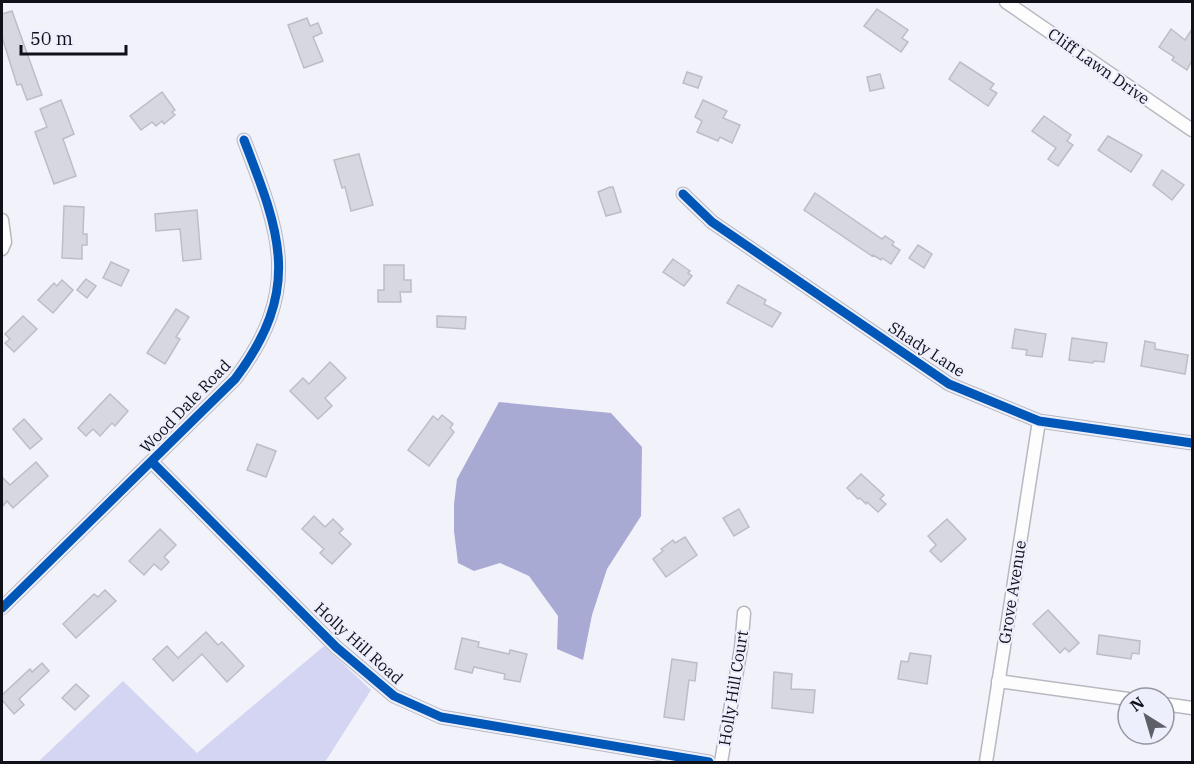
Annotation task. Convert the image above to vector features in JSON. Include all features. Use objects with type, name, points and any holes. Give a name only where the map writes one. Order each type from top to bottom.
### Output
[{"type":"street","name":"Cliff Lawn Drive","points":[[1006,2],[1192,130]]},
{"type":"street","name":"Wood Dale Road","points":[[2,608],[236,379],[251,358],[271,317],[279,277],[274,226],[244,140]]},
{"type":"street","name":"Shady Lane","points":[[683,194],[712,222],[949,384],[1039,421],[1192,443]]},
{"type":"street","points":[[2,220],[5,242],[2,249]]},
{"type":"street","name":"Grove Avenue","points":[[986,762],[1039,421]]},
{"type":"street","name":"Holly Hill Road","points":[[152,462],[336,647],[394,696],[441,717],[709,762]]},
{"type":"street","name":"Holly Hill Court","points":[[722,762],[741,648],[744,613]]},
{"type":"street","points":[[998,681],[1116,697]]},
{"type":"street","points":[[1176,706],[1192,708]]},
{"type":"shaded area","points":[[499,402],[611,413],[642,447],[641,516],[607,569],[592,615],[583,660],[557,649],[558,616],[529,576],[500,563],[474,571],[458,563],[454,531],[457,479]]},
{"type":"shaded area","points":[[324,646],[371,690],[325,762],[38,762],[123,681],[197,753]]},
{"type":"building","points":[[877,9],[908,30],[902,38],[908,42],[901,52],[864,26]]},
{"type":"building","points":[[12,11],[42,95],[27,100],[21,84],[17,85],[2,37],[2,14]]},
{"type":"building","points":[[307,18],[310,26],[318,23],[322,33],[313,37],[323,61],[304,68],[288,25]]},
{"type":"building","points":[[1171,29],[1185,40],[1192,29],[1192,60],[1187,70],[1159,47]]},
{"type":"building","points":[[960,62],[994,84],[990,89],[997,93],[988,106],[949,79]]},
{"type":"building","points":[[687,72],[702,77],[698,88],[683,83]]},
{"type":"building","points":[[880,74],[884,88],[870,91],[867,77]]},
{"type":"building","points":[[162,92],[175,110],[172,112],[175,115],[164,124],[162,121],[156,126],[152,122],[141,130],[130,116]]},
{"type":"building","points":[[61,100],[74,134],[63,139],[76,176],[54,184],[35,132],[47,127],[40,109]]},
{"type":"building","points":[[703,100],[727,111],[723,118],[740,125],[732,143],[720,137],[718,141],[697,132],[702,121],[695,117]]},
{"type":"building","points":[[1044,116],[1071,135],[1067,141],[1073,145],[1058,166],[1048,159],[1056,148],[1032,131]]},
{"type":"building","points":[[1108,136],[1142,155],[1131,172],[1098,150]]},
{"type":"building","points":[[359,154],[373,205],[351,211],[345,187],[342,188],[334,160]]},
{"type":"building","points":[[1162,170],[1184,185],[1172,200],[1153,185]]},
{"type":"building","points":[[613,187],[621,212],[606,216],[598,192]]},
{"type":"building","points":[[815,193],[882,239],[885,236],[894,242],[892,245],[900,250],[891,264],[882,258],[881,260],[872,256],[804,210]]},
{"type":"building","points":[[64,206],[84,207],[83,234],[87,234],[87,245],[82,245],[82,259],[62,258]]},
{"type":"building","points":[[197,210],[201,259],[183,261],[180,229],[156,231],[155,214]]},
{"type":"building","points":[[918,245],[932,254],[924,268],[909,258]]},
{"type":"building","points":[[673,259],[690,271],[688,273],[692,276],[684,286],[663,272]]},
{"type":"building","points":[[111,262],[129,270],[121,286],[103,278]]},
{"type":"building","points":[[384,265],[404,265],[404,280],[411,280],[411,292],[400,292],[401,302],[378,302],[378,290],[384,290]]},
{"type":"building","points":[[86,279],[96,286],[87,298],[77,290]]},
{"type":"building","points":[[62,280],[73,290],[53,313],[38,300],[54,283],[57,286]]},
{"type":"building","points":[[738,285],[766,300],[764,304],[781,313],[772,327],[727,303]]},
{"type":"building","points":[[176,309],[189,317],[176,337],[180,339],[165,364],[147,353]]},
{"type":"building","points":[[23,316],[37,329],[14,352],[5,343],[10,339],[5,334]]},
{"type":"building","points":[[437,316],[466,317],[465,329],[437,327]]},
{"type":"building","points":[[1015,329],[1046,334],[1042,357],[1026,355],[1027,350],[1012,348]]},
{"type":"building","points":[[1072,338],[1107,343],[1104,362],[1069,360]]},
{"type":"building","points":[[1145,341],[1155,343],[1155,349],[1188,355],[1185,374],[1141,366]]},
{"type":"building","points":[[330,362],[346,378],[325,398],[332,406],[318,419],[290,391],[303,378],[309,384]]},
{"type":"building","points":[[110,394],[128,411],[115,426],[112,423],[100,436],[93,429],[86,436],[78,428]]},
{"type":"building","points":[[442,415],[453,424],[450,428],[454,432],[429,466],[408,450],[433,416],[438,420]]},
{"type":"building","points":[[24,419],[42,439],[30,449],[13,429]]},
{"type":"building","points":[[257,444],[276,451],[266,477],[247,470]]},
{"type":"building","points":[[36,462],[48,476],[13,508],[7,501],[2,507],[2,477],[10,485]]},
{"type":"building","points":[[861,474],[884,495],[880,499],[886,504],[878,512],[867,502],[866,504],[860,498],[858,499],[847,488]]},
{"type":"building","points":[[739,509],[749,527],[734,536],[723,518]]},
{"type":"building","points":[[314,516],[325,527],[333,519],[343,529],[339,533],[351,544],[332,564],[320,553],[324,549],[302,529]]},
{"type":"building","points":[[947,519],[966,539],[941,562],[930,551],[936,545],[928,536]]},
{"type":"building","points":[[160,529],[176,545],[164,557],[169,562],[161,570],[154,564],[144,575],[129,561]]},
{"type":"building","points":[[685,537],[697,555],[666,577],[653,559],[673,540],[675,543]]},
{"type":"building","points":[[105,590],[116,601],[76,638],[63,624],[94,594],[98,597]]},
{"type":"building","points":[[1048,610],[1079,643],[1069,652],[1065,648],[1060,653],[1033,624]]},
{"type":"building","points":[[206,632],[218,645],[222,642],[244,666],[227,682],[202,654],[173,681],[153,659],[167,646],[178,658]]},
{"type":"building","points":[[1099,635],[1140,641],[1139,654],[1132,653],[1131,659],[1097,654]]},
{"type":"building","points":[[462,638],[479,642],[478,647],[509,654],[510,650],[527,654],[520,682],[504,679],[505,674],[474,667],[472,673],[455,669]]},
{"type":"building","points":[[910,653],[931,656],[927,684],[898,679],[901,661],[908,662]]},
{"type":"building","points":[[672,659],[697,663],[695,681],[689,680],[684,720],[664,717]]},
{"type":"building","points":[[42,663],[49,671],[19,699],[24,705],[14,714],[2,700],[2,695],[30,669],[32,672]]},
{"type":"building","points":[[774,672],[792,674],[791,689],[815,690],[813,713],[772,708]]},
{"type":"building","points":[[76,684],[89,696],[75,710],[62,698]]},
{"type":"cycle path","points":[[2,608],[235,379],[256,347],[270,317],[277,289],[278,262],[275,234],[268,205],[244,140]]},
{"type":"cycle path","points":[[683,194],[712,222],[949,384],[1039,421],[1192,443]]},
{"type":"cycle path","points":[[152,462],[336,647],[394,696],[441,717],[709,762]]}]
